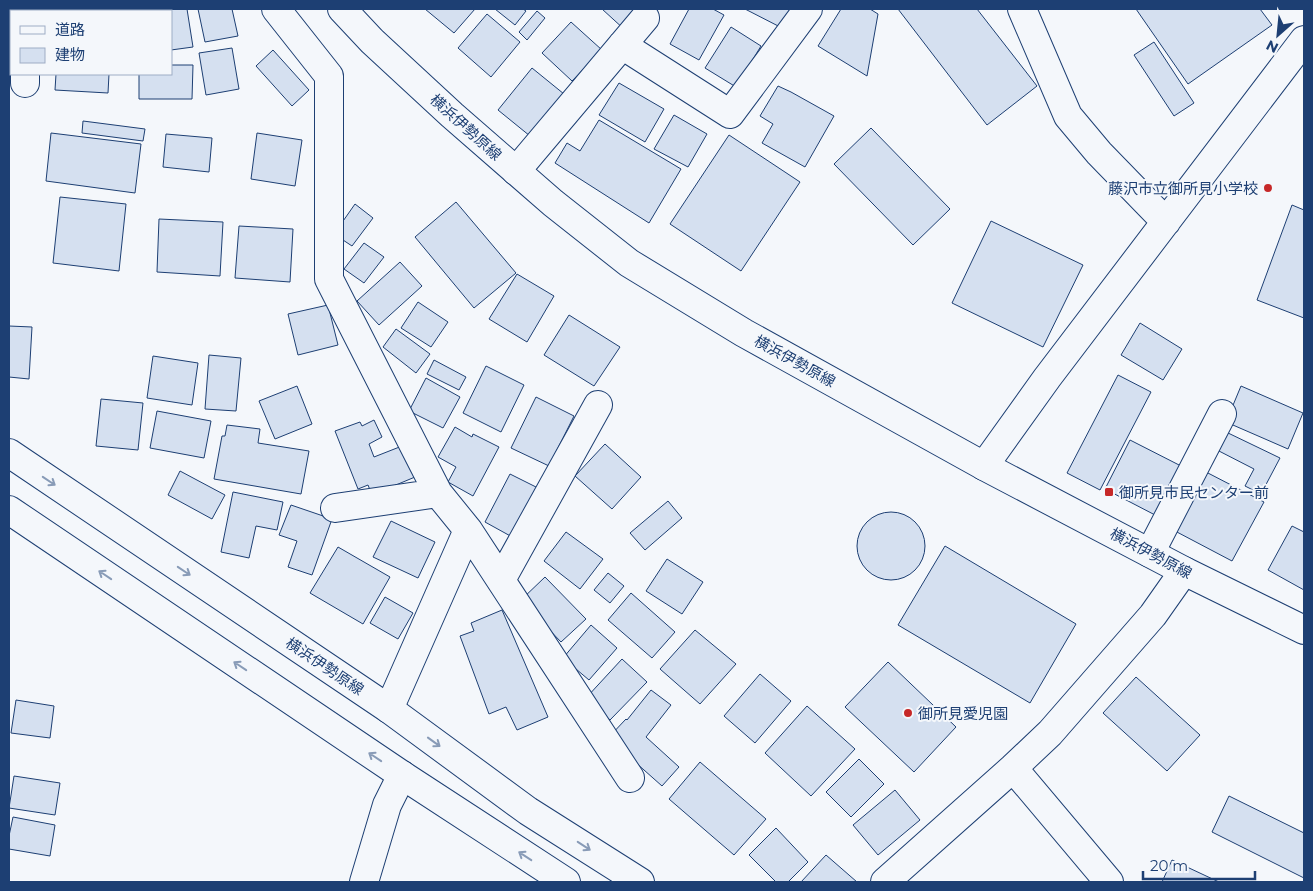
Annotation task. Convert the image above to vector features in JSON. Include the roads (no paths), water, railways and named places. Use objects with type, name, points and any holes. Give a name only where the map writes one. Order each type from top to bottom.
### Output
[{"type":"main road","points":[[276,9],[329,76],[329,280],[438,493],[468,530],[630,778]]},
{"type":"main road","name":"横浜伊勢原線","points":[[342,9],[372,41],[516,171],[629,263],[744,333],[984,466],[1184,571],[1304,630]]},
{"type":"main road","points":[[622,45],[730,114],[808,9]]},
{"type":"main road","points":[[1022,9],[1068,116],[1099,153],[1166,222]]},
{"type":"main road","points":[[516,171],[645,18]]},
{"type":"main road","points":[[984,466],[1047,378],[1304,40]]},
{"type":"main road","points":[[501,580],[598,405]]},
{"type":"main road","points":[[1150,553],[1222,414]]},
{"type":"main road","name":"横浜伊勢原線","points":[[9,453],[389,709],[528,811],[640,882]]},
{"type":"main road","points":[[335,508],[438,493]]},
{"type":"main road","points":[[9,510],[402,775],[566,882]]},
{"type":"main road","points":[[389,709],[468,530]]},
{"type":"main road","points":[[885,882],[1050,733],[1153,614],[1184,571]]},
{"type":"main road","points":[[1013,768],[1109,882]]},
{"type":"main road","points":[[364,882],[387,804],[402,775]]},
{"type":"place","name":"藤沢市立御所見小学校","points":[[1268,188]]},
{"type":"place","name":"御所見市民センター前","points":[[1109,492]]},
{"type":"place","name":"御所見愛児園","points":[[908,713]]}]
